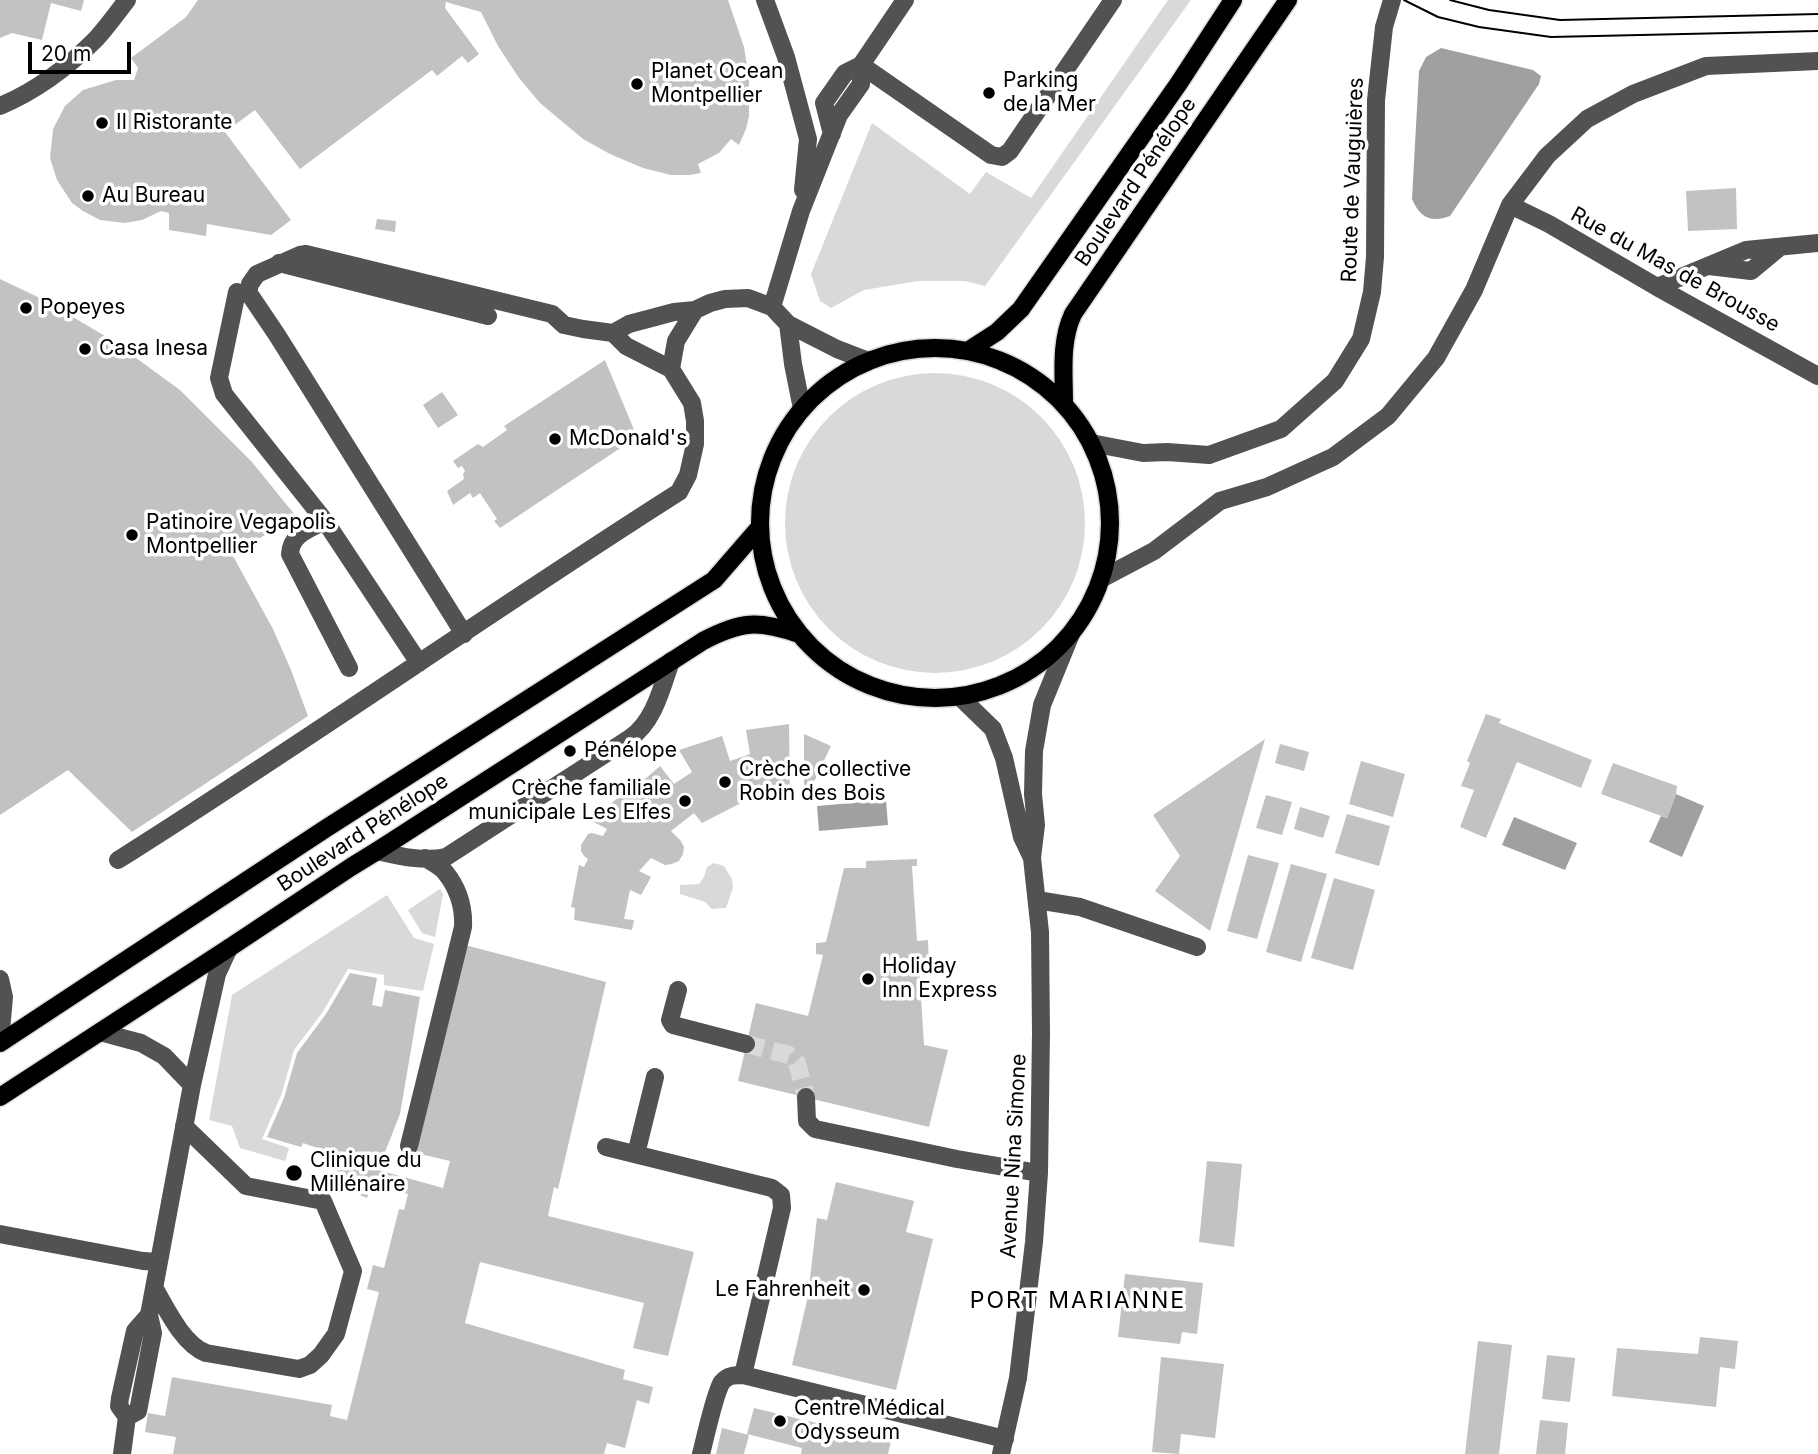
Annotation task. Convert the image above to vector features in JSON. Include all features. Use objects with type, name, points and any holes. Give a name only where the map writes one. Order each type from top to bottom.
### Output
[{"type":"main road","name":"Boulevard Pénélope","points":[[969,350],[997,332],[1021,309],[1179,83],[1233,0]]},
{"type":"main road","name":"Boulevard Pénélope","points":[[1064,404],[1063,343],[1073,314],[1288,0]]},
{"type":"main road","points":[[918,348],[969,350],[999,359],[1028,373],[1079,420],[1097,456],[1109,501],[1112,538],[1101,579],[1088,607],[1071,634],[1036,666],[995,688],[960,697],[938,699],[886,692],[838,670],[817,653],[799,634],[778,601],[764,565],[760,527],[766,476],[787,430],[802,409],[832,381],[868,361],[893,353],[918,348]]},
{"type":"main road","name":"Boulevard Pénélope","points":[[0,1043],[325,829],[714,580],[760,527]]},
{"type":"main road","name":"Boulevard Pénélope","points":[[0,1097],[703,641],[732,627],[761,624],[799,634]]},
{"type":"street","points":[[0,106],[59,72],[97,38],[127,0]]},
{"type":"street","points":[[765,0],[780,41],[808,139],[801,211]]},
{"type":"street","points":[[772,307],[801,211],[839,115],[861,84],[861,65],[905,0]]},
{"type":"street","points":[[861,65],[991,155],[1002,157],[1010,150],[1113,0]]},
{"type":"street","name":"Route de Vauguières","points":[[1091,443],[1143,453],[1209,455],[1281,429],[1335,381],[1361,339],[1372,292],[1375,257],[1376,100],[1384,27],[1392,0]]},
{"type":"street","points":[[1101,579],[1154,551],[1220,501],[1267,487],[1333,457],[1388,416],[1436,358],[1474,290],[1510,205],[1547,156],[1587,119],[1633,94],[1706,66],[1818,61]]},
{"type":"street","name":"Rue du Mas de Brousse","points":[[1510,205],[1549,224],[1818,376]]},
{"type":"street","points":[[1657,287],[1746,250],[1818,243]]},
{"type":"street","points":[[419,663],[325,521],[220,388],[222,358],[236,292],[250,284],[257,274],[300,254],[306,254],[552,314],[564,325],[613,332],[629,324],[674,312],[695,310],[725,299],[748,298],[772,307],[788,324],[836,349],[868,361]]},
{"type":"street","points":[[279,263],[488,316]]},
{"type":"street","points":[[236,292],[277,335],[464,634]]},
{"type":"street","points":[[671,369],[676,341],[695,310]]},
{"type":"street","points":[[788,324],[802,409]]},
{"type":"street","points":[[118,860],[231,789],[521,594],[679,492],[688,475],[695,444],[692,403],[671,369],[626,346],[613,332]]},
{"type":"street","points":[[325,521],[295,538],[290,545],[290,554],[349,668]]},
{"type":"street","name":"Avenue Nina Simone","points":[[1003,1446],[1018,1378],[1039,1173],[1040,932],[1032,858],[1036,825],[1032,794],[1034,751],[1042,705],[1071,634]]},
{"type":"street","points":[[377,852],[437,859],[446,857],[639,733],[662,689],[671,661]]},
{"type":"street","name":"Avenue Nina Simone","points":[[960,697],[993,729],[1004,758],[1022,837],[1032,858]]},
{"type":"street","points":[[409,1146],[463,927],[464,911],[461,899],[444,870],[425,858]]},
{"type":"street","points":[[1037,900],[1080,907],[1197,947]]},
{"type":"street","points":[[121,1454],[127,1417],[138,1411],[153,1333],[149,1315],[192,1085],[217,974],[229,948]]},
{"type":"street","points":[[0,978],[4,997],[0,1043]]},
{"type":"street","points":[[678,990],[670,1020],[673,1025],[747,1044]]},
{"type":"street","points":[[100,1032],[141,1043],[164,1056],[192,1085]]},
{"type":"street","points":[[636,1154],[655,1077]]},
{"type":"street","points":[[806,1097],[807,1121],[815,1129],[1039,1173]]},
{"type":"street","points":[[155,1289],[196,1349],[299,1369],[310,1365],[336,1334],[353,1271],[323,1201],[246,1186],[184,1126]]},
{"type":"street","points":[[606,1147],[772,1188],[781,1195],[782,1208],[743,1375]]},
{"type":"street","points":[[0,1234],[159,1262]]},
{"type":"street","points":[[701,1454],[722,1382],[732,1375],[743,1375],[1003,1446]]},
{"type":"shaded area","points":[[1168,0],[1191,0],[985,286],[965,281],[918,281],[864,290],[831,308],[820,301],[811,274],[872,123],[970,194],[986,172],[1031,198]]},
{"type":"shaded area","points":[[1441,48],[1533,70],[1541,76],[1539,84],[1450,216],[1432,219],[1419,211],[1412,199],[1419,71],[1426,57]]},
{"type":"shaded area","points":[[935,373],[964,376],[992,384],[1018,398],[1041,417],[1060,440],[1074,466],[1082,494],[1085,523],[1082,552],[1074,580],[1060,606],[1041,629],[1018,648],[992,662],[964,670],[935,673],[906,670],[878,662],[852,648],[829,629],[810,606],[796,580],[788,552],[785,523],[788,494],[796,466],[810,440],[829,417],[852,398],[878,384],[906,376]]},
{"type":"shaded area","points":[[1676,794],[1704,806],[1682,857],[1649,842],[1661,816],[1667,818]]},
{"type":"shaded area","points":[[886,800],[888,825],[819,831],[817,806]]},
{"type":"shaded area","points":[[1514,817],[1577,843],[1565,870],[1502,845]]},
{"type":"shaded area","points":[[714,863],[724,866],[732,879],[733,888],[726,908],[712,909],[705,902],[680,894],[680,885],[699,884],[707,867]]},
{"type":"shaded area","points":[[440,889],[443,894],[435,937],[422,933],[408,910]]},
{"type":"shaded area","points":[[387,895],[414,938],[434,944],[423,991],[384,985],[384,975],[348,969],[322,1013],[294,1050],[282,1093],[262,1139],[289,1148],[285,1161],[240,1148],[232,1126],[209,1120],[232,995]]},
{"type":"building","points":[[0,0],[84,0],[81,11],[51,3],[42,40],[12,33],[0,38]]},
{"type":"building","points":[[198,0],[728,0],[744,47],[749,79],[749,116],[739,145],[731,139],[719,153],[698,164],[701,173],[671,175],[643,168],[583,139],[540,103],[498,46],[481,12],[446,2],[445,8],[479,54],[468,63],[462,56],[437,76],[432,70],[300,169],[255,110],[225,132],[291,220],[271,235],[207,224],[206,236],[169,230],[169,213],[161,211],[142,220],[125,223],[100,220],[72,203],[57,180],[50,158],[53,129],[65,106],[83,90],[116,80],[134,80],[138,68],[131,58],[186,17]]},
{"type":"building","points":[[1736,188],[1737,229],[1688,231],[1686,191]]},
{"type":"building","points":[[377,219],[396,221],[395,232],[375,229]]},
{"type":"building","name":"Patinoire Vegapolis Montpellier","points":[[0,279],[44,300],[110,339],[180,390],[252,462],[295,515],[233,556],[273,629],[308,716],[132,832],[68,770],[0,815]]},
{"type":"building","name":"McDonald's","points":[[605,360],[637,437],[500,528],[480,493],[473,498],[470,493],[453,505],[447,491],[464,479],[465,471],[462,466],[458,468],[453,461],[478,444],[483,447],[507,430],[504,426]]},
{"type":"building","points":[[442,392],[458,415],[438,428],[423,405]]},
{"type":"building","points":[[1486,714],[1501,719],[1499,723],[1592,760],[1581,788],[1517,762],[1486,838],[1460,827],[1474,790],[1461,786],[1470,763],[1467,761]]},
{"type":"building","points":[[789,724],[790,797],[743,802],[702,823],[694,813],[671,831],[681,841],[683,854],[679,861],[665,865],[651,858],[639,871],[651,877],[641,895],[630,890],[624,919],[634,920],[632,930],[574,920],[575,908],[571,907],[579,865],[584,867],[588,859],[581,851],[581,845],[588,834],[603,836],[607,829],[592,821],[625,791],[628,794],[660,766],[674,784],[692,772],[679,750],[722,736],[730,761],[750,754],[746,730]]},
{"type":"building","points":[[804,734],[831,746],[810,790],[804,787]]},
{"type":"building","points":[[1265,739],[1210,931],[1155,891],[1180,856],[1153,815]]},
{"type":"building","points":[[1280,744],[1309,752],[1304,771],[1275,763]]},
{"type":"building","points":[[1361,761],[1405,774],[1393,817],[1349,804]]},
{"type":"building","points":[[1613,763],[1677,786],[1667,818],[1601,794]]},
{"type":"building","points":[[1266,795],[1292,802],[1282,835],[1256,828]]},
{"type":"building","points":[[1300,807],[1330,816],[1323,838],[1294,829]]},
{"type":"building","points":[[1347,814],[1390,826],[1379,866],[1335,853]]},
{"type":"building","points":[[1248,855],[1279,863],[1257,939],[1227,931]]},
{"type":"building","name":"Holiday Inn Express","points":[[917,859],[917,866],[912,866],[917,941],[928,940],[929,965],[919,966],[924,1045],[948,1050],[929,1127],[738,1081],[756,1003],[808,1016],[823,955],[816,954],[816,943],[826,942],[844,868],[866,868],[866,861]]},
{"type":"building","points":[[1291,864],[1327,874],[1301,962],[1266,952]]},
{"type":"building","points":[[1334,878],[1375,890],[1353,970],[1311,958]]},
{"type":"building","name":"Clinique du Millénaire","points":[[465,945],[606,982],[558,1189],[554,1187],[548,1216],[694,1252],[668,1356],[633,1348],[644,1303],[480,1262],[465,1323],[625,1370],[623,1379],[653,1387],[649,1404],[637,1400],[625,1448],[607,1443],[604,1454],[173,1454],[176,1437],[145,1432],[148,1413],[165,1416],[172,1377],[332,1405],[330,1416],[347,1420],[379,1292],[367,1289],[373,1265],[384,1268],[399,1209],[404,1210],[408,1194],[372,1184],[367,1198],[335,1184],[340,1156],[303,1143],[301,1147],[267,1137],[284,1098],[297,1053],[326,1014],[350,973],[377,978],[372,1005],[382,1007],[385,990],[420,997],[400,1114],[378,1170],[443,1188],[450,1161],[416,1153]]},
{"type":"building","points":[[1207,1161],[1242,1164],[1234,1247],[1199,1242]]},
{"type":"building","name":"Le Fahrenheit","points":[[836,1182],[914,1201],[906,1232],[933,1239],[896,1390],[792,1365],[808,1296],[817,1218],[827,1220]]},
{"type":"building","points":[[1125,1274],[1203,1283],[1197,1334],[1182,1332],[1180,1344],[1118,1337]]},
{"type":"building","points":[[1700,1337],[1738,1341],[1735,1369],[1720,1367],[1716,1407],[1612,1396],[1617,1348],[1698,1354]]},
{"type":"building","points":[[1478,1341],[1512,1345],[1499,1454],[1465,1454]]},
{"type":"building","points":[[1547,1355],[1575,1358],[1570,1402],[1542,1399]]},
{"type":"building","points":[[1161,1357],[1224,1364],[1215,1438],[1181,1434],[1179,1454],[1152,1452]]},
{"type":"building","name":"Centre Médical Odysseum","points":[[754,1408],[891,1441],[888,1454],[801,1454],[802,1448],[747,1434]]},
{"type":"building","points":[[1540,1420],[1568,1423],[1565,1454],[1536,1454]]},
{"type":"building","points":[[722,1428],[749,1435],[744,1454],[716,1454]]},
{"type":"tunnel","points":[[746,1044],[789,1055],[797,1063],[806,1097]]},
{"type":"tram line","points":[[1404,0],[1438,17],[1479,27],[1551,37],[1818,31]]},
{"type":"tram line","points":[[1450,0],[1489,10],[1560,20],[1818,14]]},
{"type":"place","name":"Planet Ocean Montpellier","points":[[637,84]]},
{"type":"place","name":"Parking de la Mer","points":[[989,93]]},
{"type":"place","name":"Il Ristorante","points":[[102,123]]},
{"type":"place","name":"Au Bureau","points":[[88,196]]},
{"type":"place","name":"Popeyes","points":[[26,308]]},
{"type":"place","name":"Casa Inesa","points":[[85,349]]},
{"type":"place","name":"McDonald's","points":[[555,439]]},
{"type":"place","name":"Patinoire Vegapolis Montpellier","points":[[132,535]]},
{"type":"place","name":"Pénélope","points":[[570,751]]},
{"type":"place","name":"Crèche collective Robin des Bois","points":[[725,782]]},
{"type":"place","name":"Crèche familiale municipale Les Elfes","points":[[685,801]]},
{"type":"place","name":"Holiday Inn Express","points":[[868,979]]},
{"type":"place","name":"Clinique du Millénaire","points":[[294,1173]]},
{"type":"place","name":"Le Fahrenheit","points":[[864,1290]]},
{"type":"place","name":"Centre Médical Odysseum","points":[[780,1421]]},
{"type":"district","name":"PORT MARIANNE","points":[[1078,1301]]}]
